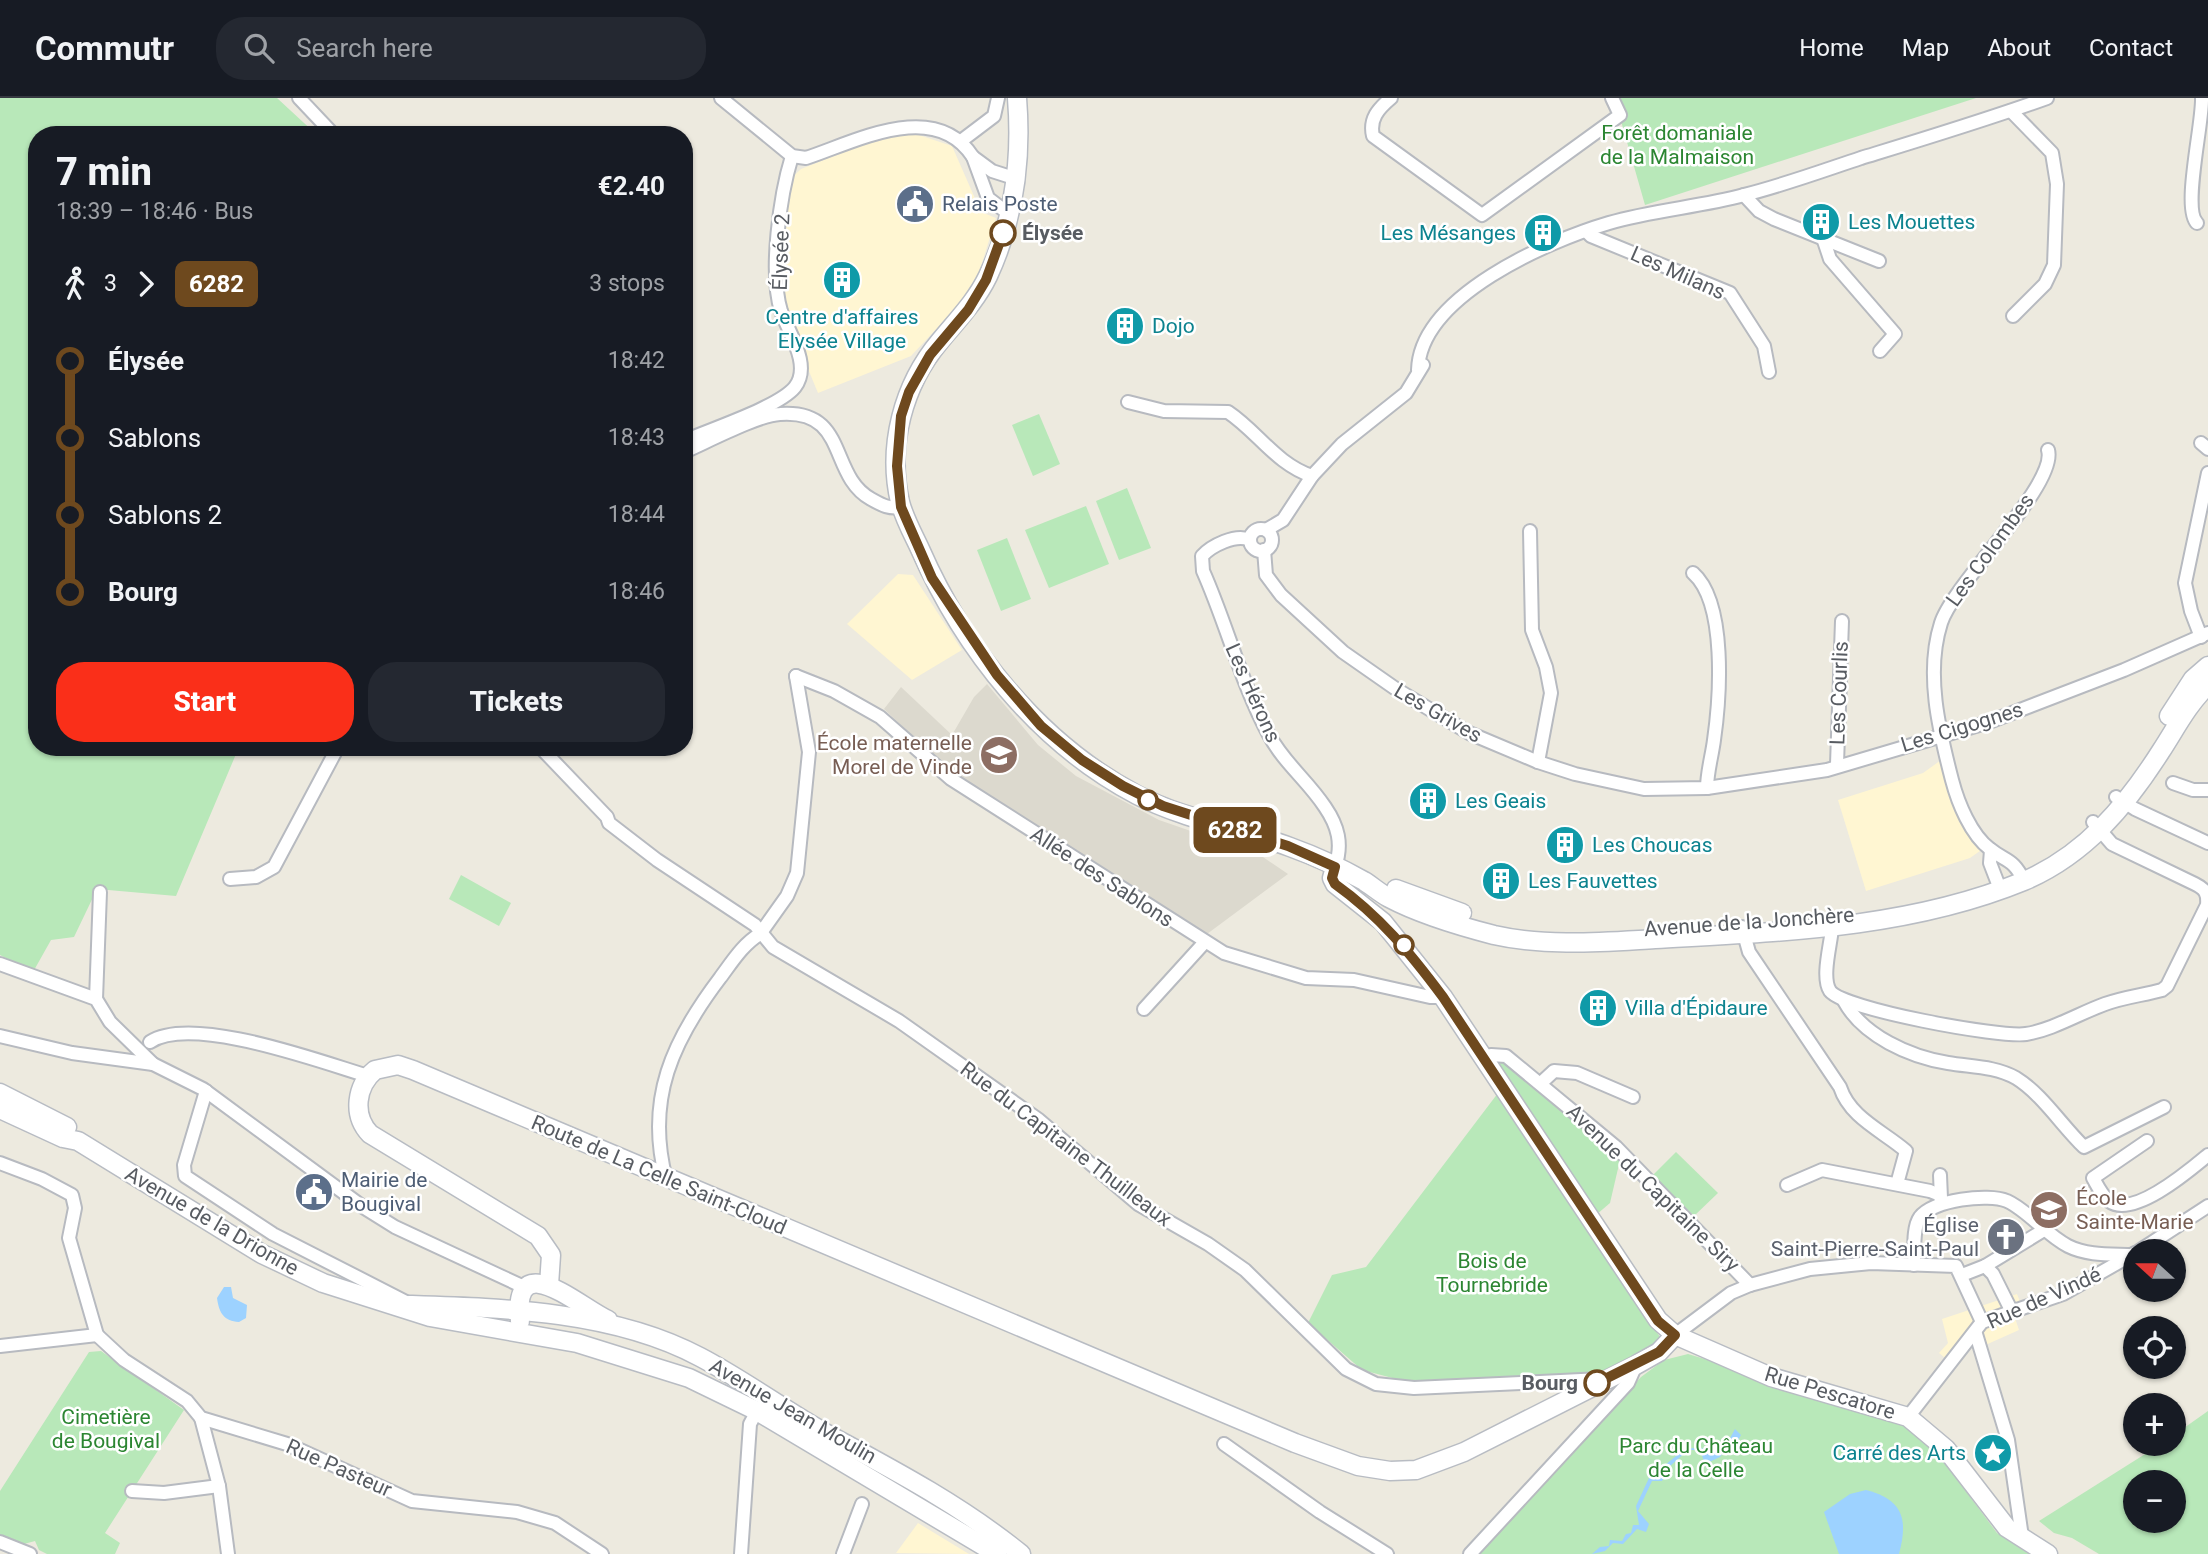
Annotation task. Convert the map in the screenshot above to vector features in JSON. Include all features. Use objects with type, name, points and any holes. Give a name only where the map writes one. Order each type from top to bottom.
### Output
[{"type":"street","points":[[299,98],[325,126]]},
{"type":"street","points":[[721,98],[792,156],[806,158],[895,126],[916,126],[961,141],[973,157],[992,172],[1017,179]]},
{"type":"street","points":[[961,141],[994,116],[998,98]]},
{"type":"street","name":"Avenue de la Jonchère","points":[[1017,98],[1017,179],[1009,214],[986,280],[968,310],[930,355],[909,392],[897,439],[901,507],[932,578],[997,675],[1056,741],[1108,777],[1154,802],[1288,846],[1362,880],[1387,897],[1498,936],[1597,943],[1830,924],[1907,915],[2022,877],[2077,850],[2121,800],[2187,709],[2208,685]]},
{"type":"street","points":[[1391,98],[1376,113],[1371,125],[1373,136],[1482,215],[1620,115],[1612,98]]},
{"type":"street","points":[[1266,530],[1272,541],[1264,550],[1256,550],[1250,540],[1255,531],[1266,530],[1283,520],[1312,476],[1357,429],[1406,393],[1418,370],[1427,335],[1444,312],[1506,267],[1586,230],[1612,222],[1744,195],[2048,98]]},
{"type":"street","points":[[2197,223],[2192,215],[2192,188],[2202,98]]},
{"type":"street","points":[[2011,111],[2052,153],[2057,184],[2054,265],[2045,284],[2013,316]]},
{"type":"street","name":"Élysée 2","points":[[693,437],[777,401],[800,380],[801,359],[780,308],[776,275],[781,218],[792,156]]},
{"type":"street","points":[[973,157],[988,198],[1009,214]]},
{"type":"street","points":[[1744,195],[1759,211],[1879,261]]},
{"type":"street","name":"Les Milans","points":[[1586,230],[1591,236],[1730,293],[1764,346],[1769,372]]},
{"type":"street","points":[[1822,239],[1830,259],[1895,334],[1880,351]]},
{"type":"street","points":[[1128,402],[1164,411],[1228,412],[1285,463],[1312,476]]},
{"type":"street","points":[[693,448],[778,414],[798,415],[820,423],[837,445],[850,482],[864,495],[888,509],[901,507]]},
{"type":"street","name":"Les Colombes","points":[[1999,885],[1990,863],[1990,850],[1961,806],[1942,734],[1934,677],[1942,621],[1952,599],[1987,558],[2035,488],[2049,464],[2048,450]]},
{"type":"street","points":[[2205,635],[2191,611],[2185,583],[2208,473]]},
{"type":"street","points":[[1530,531],[1532,630],[1546,667],[1551,693],[1538,762]]},
{"type":"street","name":"Les Hérons","points":[[1250,540],[1237,537],[1209,550],[1202,556],[1203,571],[1269,735],[1291,768],[1324,806],[1339,832],[1339,855],[1335,867]]},
{"type":"street","name":"Les Grives","points":[[1264,550],[1264,567],[1269,580],[1281,595],[1343,652],[1396,689],[1469,733],[1575,775],[1644,789],[1670,790]]},
{"type":"street","points":[[1693,573],[1700,579],[1710,599],[1717,634],[1716,719],[1707,788]]},
{"type":"street","name":"Les Courlis","points":[[1837,764],[1842,621]]},
{"type":"street","name":"Les Cigognes","points":[[1670,790],[1707,788],[1827,769],[1989,722],[2205,635]]},
{"type":"street","name":"Avenue de la Jonchère","points":[[2121,800],[2182,695],[2208,666]]},
{"type":"street","name":"Allée des Sablons","points":[[760,934],[787,896],[797,873],[809,752],[796,676],[834,691],[880,717],[951,779],[1205,943],[1246,961],[1306,978],[1354,980],[1430,997],[1443,997]]},
{"type":"street","points":[[230,878],[256,877],[274,867],[333,756]]},
{"type":"street","name":"Rue du Capitaine Thuilleaux","points":[[549,756],[607,817],[609,823],[657,860],[755,925],[773,947],[870,1002],[1039,1119],[1138,1204],[1208,1244],[1245,1270],[1340,1364],[1361,1378],[1391,1387],[1414,1388],[1606,1379]]},
{"type":"street","points":[[2174,783],[2193,790],[2208,790]]},
{"type":"street","points":[[2121,800],[2208,843]]},
{"type":"street","points":[[1844,1002],[1968,1029],[2026,1034],[2111,1002],[2162,990],[2207,905],[2208,896],[2205,889],[2112,844],[2096,826]]},
{"type":"street","name":"Les Colombes","points":[[1990,850],[2003,854],[2022,877]]},
{"type":"street","points":[[1335,867],[1332,878],[1335,884],[1383,922],[1443,997],[1658,1321],[1675,1335],[1731,1293],[1750,1285],[1810,1269],[1843,1265],[1953,1265],[1962,1275],[1979,1328],[2008,1440],[2022,1537]]},
{"type":"street","points":[[100,892],[96,999],[110,1022],[153,1064],[206,1091],[363,1207],[520,1300]]},
{"type":"street","points":[[1830,924],[1827,980],[1829,989],[1844,1002],[1850,1013],[1870,1033],[1943,1062],[1982,1066],[2015,1078],[2030,1088],[2084,1147],[2164,1107]]},
{"type":"street","points":[[1743,930],[1749,952],[1840,1087],[1844,1101],[1861,1119],[1906,1150],[1897,1184]]},
{"type":"street","points":[[666,1179],[661,1159],[659,1123],[666,1072],[674,1048],[716,982],[750,940],[760,934]]},
{"type":"street","points":[[1144,1009],[1205,943]]},
{"type":"street","points":[[0,964],[96,999]]},
{"type":"street","points":[[150,1042],[167,1035],[223,1037],[275,1048],[368,1076],[359,1100],[358,1112],[362,1126],[538,1236],[551,1255],[549,1285]]},
{"type":"street","points":[[0,1036],[72,1053],[153,1064]]},
{"type":"street","name":"Avenue du Capitaine Siry","points":[[1484,1059],[1491,1055],[1506,1056],[1541,1083],[1628,1158],[1750,1285]]},
{"type":"street","name":"Route de La Celle Saint-Cloud","points":[[368,1076],[385,1065],[413,1070],[1241,1420],[1358,1466],[1390,1471],[1416,1470],[1464,1452],[1636,1365],[1659,1352],[1675,1335]]},
{"type":"street","points":[[1541,1083],[1554,1071],[1577,1073],[1633,1097]]},
{"type":"street","points":[[206,1091],[184,1165],[185,1176],[273,1234],[412,1305]]},
{"type":"street","name":"Avenue de la Drionne","points":[[0,1093],[69,1128],[78,1141]]},
{"type":"street","name":"Avenue de la Drionne","points":[[0,1109],[63,1138],[78,1141],[251,1248],[309,1277],[430,1317],[542,1335]]},
{"type":"street","points":[[2147,1141],[2093,1178],[2107,1200],[2117,1205],[2129,1204],[2166,1189],[2208,1155]]},
{"type":"street","points":[[0,1164],[42,1179],[72,1195],[75,1208],[69,1238],[92,1335],[0,1346]]},
{"type":"street","points":[[1787,1185],[1822,1170],[1936,1192],[1941,1200]]},
{"type":"street","points":[[1940,1175],[1941,1200]]},
{"type":"street","points":[[1914,1265],[1916,1224],[1919,1217],[1941,1200],[2005,1200],[2044,1230],[2083,1252],[2123,1253]]},
{"type":"street","name":"Rue de Vindé","points":[[2157,1239],[2208,1206]]},
{"type":"street","points":[[1962,1275],[1985,1266],[2044,1230]]},
{"type":"street","name":"Rue de Vindé","points":[[1908,1417],[1979,1328],[2011,1310],[2063,1294],[2123,1260]]},
{"type":"street","points":[[309,1277],[337,1265]]},
{"type":"street","points":[[1985,1266],[1993,1274],[2011,1310]]},
{"type":"street","points":[[549,1285],[596,1314],[633,1331]]},
{"type":"street","points":[[520,1300],[549,1285]]},
{"type":"street","points":[[562,1339],[570,1296]]},
{"type":"street","points":[[520,1300],[522,1331]]},
{"type":"street","name":"Avenue de la Drionne","points":[[391,1304],[497,1310],[520,1300],[544,1315]]},
{"type":"street","name":"Avenue Jean Moulin","points":[[544,1315],[633,1331],[698,1356],[937,1495],[1021,1554]]},
{"type":"street","name":"Rue Pasteur","points":[[92,1335],[124,1360],[187,1401],[201,1418],[287,1444],[412,1501],[517,1512],[555,1523],[602,1554]]},
{"type":"street","name":"Avenue Jean Moulin","points":[[542,1335],[689,1378],[757,1411],[997,1554]]},
{"type":"street","name":"Rue Pescatore","points":[[1675,1335],[1771,1377],[1908,1417],[1946,1449],[1994,1514],[2048,1554]]},
{"type":"street","points":[[1470,1554],[1628,1383],[1636,1365]]},
{"type":"street","points":[[741,1554],[750,1424],[757,1411]]},
{"type":"street","points":[[201,1418],[219,1486],[228,1554]]},
{"type":"street","points":[[1224,1444],[1320,1513],[1387,1554]]},
{"type":"street","points":[[132,1491],[164,1493],[219,1486]]},
{"type":"street","points":[[843,1554],[862,1504]]},
{"type":"street","points":[[0,1542],[30,1554]]},
{"type":"shaded area","points":[[913,133],[952,146],[981,212],[996,218],[977,279],[958,306],[911,356],[818,393],[782,306],[779,272],[789,180],[801,169],[885,136]]},
{"type":"shaded area","points":[[898,574],[913,575],[962,650],[912,680],[847,624]]},
{"type":"shaded area","points":[[987,684],[1038,745],[1076,776],[1159,820],[1260,855],[1288,874],[1207,934],[959,780],[884,709],[901,687],[952,735],[974,697]]},
{"type":"shaded area","points":[[1948,755],[1952,779],[1987,846],[1970,858],[1866,891],[1838,800],[1923,773]]},
{"type":"shaded area","points":[[2017,1294],[2021,1304],[2014,1307],[2019,1330],[1981,1347],[1976,1335],[1951,1363],[1939,1353],[1948,1343],[1942,1319]]},
{"type":"shaded area","points":[[918,1523],[969,1554],[896,1553]]},
{"type":"green space","points":[[0,98],[277,98],[307,126],[28,126],[28,756],[235,756],[176,896],[97,889],[74,937],[51,940],[33,972],[0,955]]},
{"type":"green space","name":"Forêt domaniale de la Malmaison","points":[[1608,98],[1976,98],[1645,205],[1621,121]]},
{"type":"green space","points":[[1039,414],[1060,464],[1033,476],[1012,425]]},
{"type":"green space","points":[[1127,488],[1151,548],[1119,560],[1096,501]]},
{"type":"green space","points":[[1086,506],[1109,564],[1049,588],[1025,530]]},
{"type":"green space","points":[[1007,538],[1031,599],[1001,611],[977,550]]},
{"type":"green space","points":[[461,875],[511,903],[499,926],[449,899]]},
{"type":"green space","points":[[1502,1060],[1615,1152],[1620,1160],[1610,1203],[1596,1215],[1492,1066]]},
{"type":"green space","name":"Bois de Tournebride","points":[[1498,1093],[1660,1337],[1659,1342],[1602,1373],[1404,1381],[1362,1370],[1308,1323],[1332,1275],[1366,1267]]},
{"type":"green space","points":[[1676,1152],[1718,1193],[1694,1216],[1653,1175]]},
{"type":"green space","name":"Cimetière de Bougival","points":[[101,1351],[184,1410],[105,1533],[120,1543],[115,1554],[47,1554],[39,1550],[35,1541],[24,1544],[0,1535],[0,1491],[89,1352]]},
{"type":"green space","name":"Parc du Château de la Celle","points":[[1688,1354],[1718,1363],[1769,1387],[1903,1423],[1941,1458],[1997,1533],[2029,1554],[1475,1554],[1641,1377],[1664,1360]]},
{"type":"green space","points":[[2208,1411],[2208,1554],[2099,1554],[2072,1538],[2054,1533],[2039,1521],[2142,1456],[2186,1456],[2186,1427]]},
{"type":"water","points":[[224,1287],[231,1287],[233,1298],[247,1305],[246,1318],[239,1322],[226,1318],[219,1308],[217,1298]]},
{"type":"water","points":[[1735,1429],[1741,1435],[1737,1442],[1731,1442],[1720,1457],[1705,1464],[1700,1450],[1688,1450],[1669,1467],[1662,1481],[1652,1481],[1638,1511],[1649,1524],[1646,1532],[1637,1529],[1623,1544],[1613,1543],[1605,1551],[1592,1554],[1600,1547],[1609,1546],[1610,1540],[1622,1541],[1626,1534],[1631,1533],[1633,1525],[1639,1525],[1636,1506],[1649,1478],[1686,1448],[1724,1449]]},
{"type":"water","points":[[1866,1490],[1888,1499],[1900,1513],[1903,1531],[1899,1554],[1839,1554],[1824,1512],[1850,1494]]},
{"type":"bus line","name":"6282","points":[[1003,233],[986,280],[968,310],[939,341],[918,374],[901,416],[897,439],[901,507],[932,578],[997,675],[1056,741],[1138,795],[1188,816],[1288,846],[1335,867],[1332,873],[1335,884],[1383,922],[1406,948],[1443,997],[1658,1321],[1675,1335],[1659,1352],[1597,1383]]},
{"type":"place","name":"Relais Poste","points":[[915,204]]},
{"type":"place","name":"Les Mouettes","points":[[1821,222]]},
{"type":"place","name":"Élysée","points":[[1003,233]]},
{"type":"place","name":"Les Mésanges","points":[[1543,233]]},
{"type":"place","name":"Centre d'affaires Elysée Village","points":[[842,280]]},
{"type":"place","name":"Dojo","points":[[1125,326]]},
{"type":"place","name":"École maternelle Morel de Vinde","points":[[999,755]]},
{"type":"place","name":"Les Geais","points":[[1428,801]]},
{"type":"place","name":"Les Choucas","points":[[1565,845]]},
{"type":"place","name":"Les Fauvettes","points":[[1501,881]]},
{"type":"place","name":"Villa d'Épidaure","points":[[1598,1008]]},
{"type":"place","name":"Mairie de Bougival","points":[[314,1192]]},
{"type":"place","name":"École Sainte-Marie","points":[[2049,1210]]},
{"type":"place","name":"Église Saint-Pierre-Saint-Paul","points":[[2006,1237]]},
{"type":"place","name":"Bourg","points":[[1597,1383]]},
{"type":"place","name":"Carré des Arts","points":[[1993,1453]]}]
